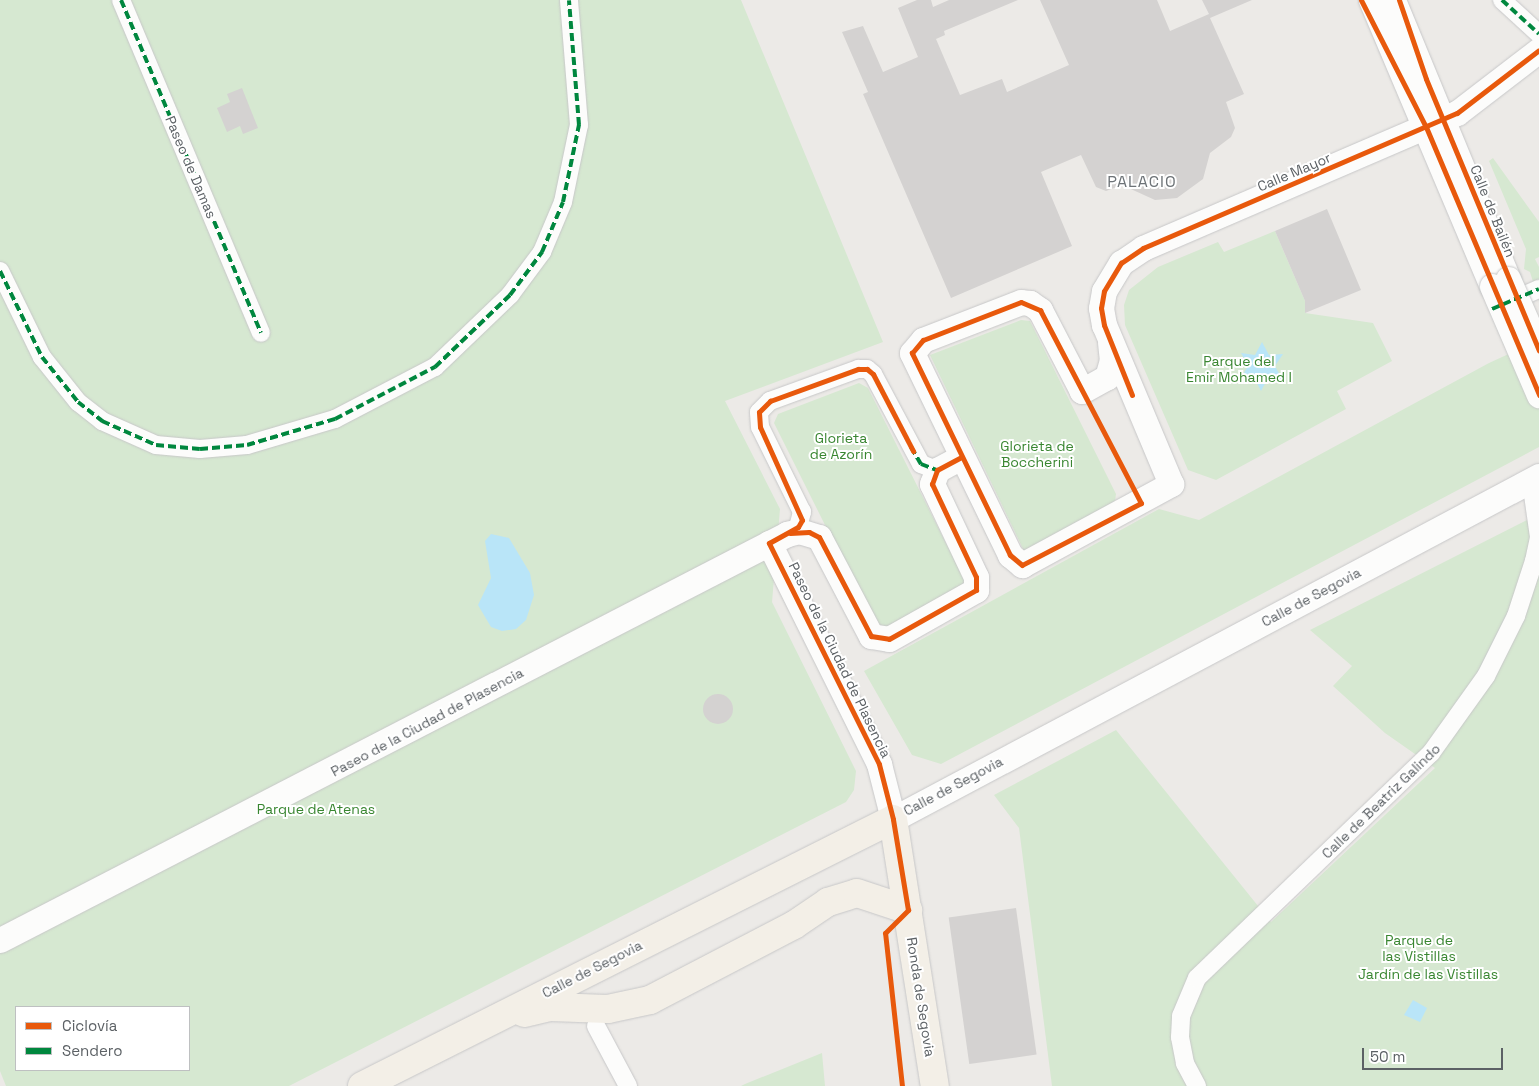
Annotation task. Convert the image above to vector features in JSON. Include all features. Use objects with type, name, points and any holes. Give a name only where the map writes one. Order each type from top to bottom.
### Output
[{"type":"main road","name":"Ronda de Segovia","points":[[893,818],[934,1086]]},
{"type":"main road","name":"Calle de Segovia","points":[[362,1086],[893,818]]},
{"type":"main road","points":[[491,1021],[550,1007],[608,1009],[650,1000],[794,926],[828,902],[857,894],[908,910]]},
{"type":"street","name":"Paseo de Damas","points":[[121,0],[261,333]]},
{"type":"street","points":[[0,271],[42,357],[78,402],[102,422],[156,444],[200,448],[247,444],[336,420],[435,367],[510,295],[542,252],[564,202],[579,125],[569,0]]},
{"type":"street","name":"Calle de Bailén","points":[[1362,0],[1416,82]]},
{"type":"street","name":"Calle de Bailén","points":[[1371,0],[1416,82],[1434,123],[1497,291],[1539,395]]},
{"type":"street","name":"Calle de Bailén","points":[[1393,0],[1416,82]]},
{"type":"street","name":"Calle de Bailén","points":[[1399,0],[1416,82]]},
{"type":"street","points":[[1502,0],[1539,34]]},
{"type":"street","name":"Calle Mayor","points":[[1110,342],[1101,308],[1109,280],[1121,263],[1143,248],[1434,123],[1539,50]]},
{"type":"street","points":[[1497,291],[1539,289]]},
{"type":"street","name":"Calle de Bailén","points":[[1497,291],[1539,350]]},
{"type":"street","points":[[1110,342],[1171,484],[1027,564],[1015,562],[960,458],[914,361],[912,353],[923,340],[1021,302],[1030,303],[1040,310],[1082,391],[1102,382],[1113,381],[1132,395]]},
{"type":"street","points":[[1102,382],[1111,368],[1110,342]]},
{"type":"street","points":[[778,539],[798,527],[802,512],[760,427],[760,412],[770,401],[845,373],[867,370],[873,374],[920,464],[938,470]]},
{"type":"street","points":[[778,539],[809,532],[819,537],[871,636],[889,639],[976,590],[976,577],[934,493],[933,476],[938,470],[960,458]]},
{"type":"street","name":"Calle de Segovia","points":[[893,818],[1535,478]]},
{"type":"street","name":"Calle de Beatriz Galindo","points":[[1196,1086],[1185,1063],[1180,1037],[1181,1016],[1197,978],[1431,753],[1486,676],[1516,616],[1534,561],[1539,537],[1535,478]]},
{"type":"street","name":"Paseo de la Ciudad de Plasencia","points":[[0,940],[778,539],[879,764],[893,818]]},
{"type":"street","points":[[596,1026],[628,1086]]},
{"type":"green space","name":"Parque de Atenas","points":[[0,0],[741,0],[883,342],[725,401],[780,509],[772,602],[856,771],[854,790],[846,802],[289,1086],[6,1086],[0,1071]]},
{"type":"green space","points":[[1493,158],[1539,222],[1539,257],[1535,259],[1539,267],[1539,301],[1530,272],[1524,269],[1526,249],[1489,161]]},
{"type":"green space","name":"Parque del Emir Mohamed I","points":[[1275,231],[1305,301],[1305,313],[1373,323],[1392,361],[1337,391],[1346,409],[1216,480],[1188,470],[1125,325],[1124,305],[1129,290],[1158,267],[1218,242],[1224,252]]},
{"type":"green space","name":"Glorieta de Boccherini","points":[[1021,320],[1030,321],[1116,494],[1115,501],[1025,553],[930,355]]},
{"type":"green space","points":[[1539,340],[1539,447],[941,764],[912,755],[864,671],[1159,509],[1199,520],[1489,363]]},
{"type":"green space","name":"Glorieta de Azorín","points":[[859,383],[868,388],[965,581],[960,589],[885,631],[877,629],[774,423],[778,414]]},
{"type":"green space","name":"Parque de las Vistillas","points":[[1539,514],[1539,1086],[1052,1086],[1019,828],[994,795],[1116,730],[1271,922],[1435,768],[1385,733],[1333,686],[1352,666],[1310,630]]},
{"type":"green space","points":[[822,1053],[825,1086],[741,1086],[745,1084]]},
{"type":"water","points":[[1262,342],[1269,355],[1283,354],[1275,366],[1282,379],[1268,378],[1261,391],[1254,377],[1241,378],[1248,366],[1241,353],[1255,355]]},
{"type":"water","points":[[491,534],[509,538],[530,573],[534,595],[526,620],[516,629],[502,631],[491,627],[478,605],[491,578],[485,541]]},
{"type":"water","points":[[1413,1000],[1427,1008],[1420,1022],[1404,1015]]},
{"type":"building","points":[[917,0],[931,0],[933,7],[949,0],[1018,0],[944,31],[945,35],[936,39],[960,95],[1002,79],[1007,92],[1069,65],[1040,0],[1157,0],[1170,31],[1209,14],[1202,0],[1252,0],[1210,18],[1244,94],[1226,102],[1235,128],[1231,137],[1210,153],[1203,179],[1177,198],[1155,200],[1122,185],[1106,191],[1096,187],[1081,155],[1041,172],[1072,246],[951,298],[863,94],[868,92],[842,32],[863,26],[883,72],[918,57],[898,8]]},
{"type":"building","points":[[242,88],[258,128],[243,134],[240,126],[227,132],[217,108],[230,102],[227,94]]},
{"type":"building","points":[[1327,209],[1361,290],[1305,313],[1305,301],[1275,231]]},
{"type":"building","points":[[718,694],[729,698],[733,709],[729,720],[718,724],[707,720],[703,709],[707,698]]},
{"type":"building","points":[[1016,908],[1037,1055],[969,1064],[949,917]]},
{"type":"marked path","points":[[121,0],[261,333]]},
{"type":"marked path","points":[[0,271],[42,357],[78,402],[102,421],[156,445],[200,449],[247,445],[335,419],[435,367],[510,295],[542,252],[563,202],[579,125],[569,0]]},
{"type":"marked path","points":[[1502,0],[1539,34]]},
{"type":"marked path","points":[[1492,309],[1539,289]]},
{"type":"marked path","points":[[911,447],[921,464],[937,470]]},
{"type":"cycle path","points":[[1361,0],[1426,127],[1539,395]]},
{"type":"cycle path","points":[[1399,0],[1426,79],[1539,350]]},
{"type":"cycle path","points":[[1132,395],[1104,325],[1101,308],[1104,291],[1121,263],[1143,248],[1457,113],[1539,50]]},
{"type":"cycle path","points":[[1021,302],[1040,310],[1141,503],[1022,565],[1010,555],[912,353],[923,340],[1021,302]]},
{"type":"cycle path","points":[[902,1086],[885,933],[908,910],[893,819],[879,764],[769,543],[798,527],[802,520],[760,427],[759,412],[770,401],[858,369],[867,369],[873,374],[913,451]]},
{"type":"cycle path","points":[[790,533],[809,532],[819,537],[871,636],[889,639],[976,590],[976,577],[932,484],[937,470],[960,458]]},
{"type":"district","name":"PALACIO","points":[[1142,182]]},
{"type":"park label","name":"Jardín de las Vistillas","points":[[1428,974]]}]
